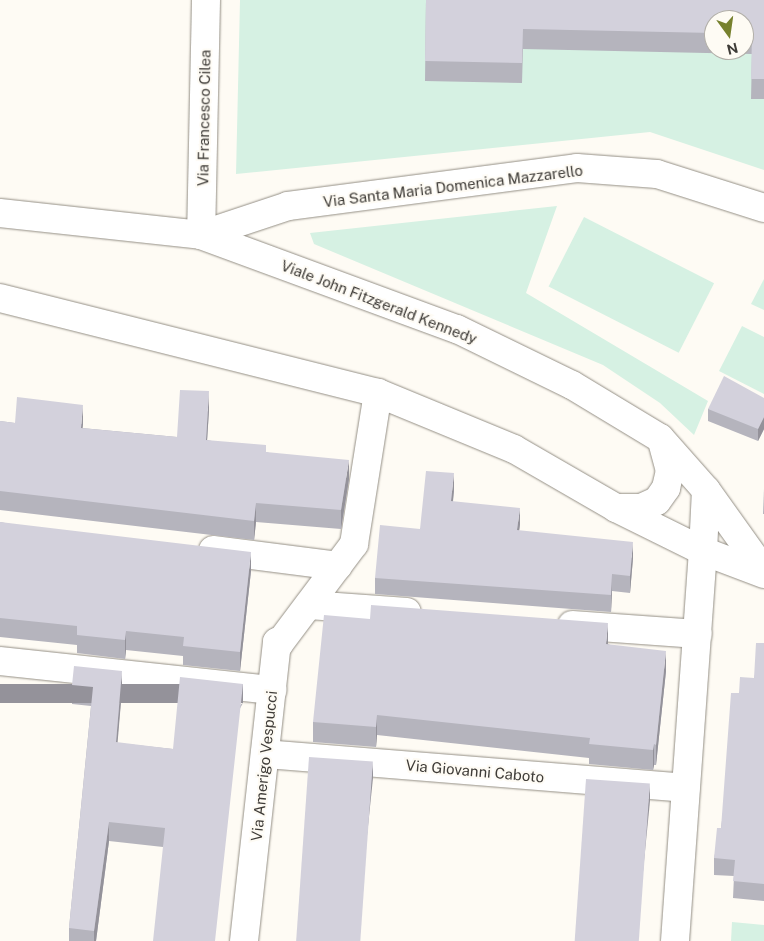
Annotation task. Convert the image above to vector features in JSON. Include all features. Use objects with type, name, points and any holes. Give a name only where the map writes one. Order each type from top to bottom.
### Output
[{"type":"street","name":"Via Francesco Cilea","points":[[201,235],[206,0]]},
{"type":"street","name":"Via Santa Maria Domenica Mazzarello","points":[[201,235],[288,206],[577,168],[657,174],[764,208]]},
{"type":"street","name":"Viale John Fitzgerald Kennedy","points":[[0,213],[201,235],[457,329],[572,384],[660,438],[706,490],[764,572]]},
{"type":"street","name":"Viale John Fitzgerald Kennedy","points":[[0,298],[378,393],[514,449],[616,508],[703,551],[764,572]]},
{"type":"street","name":"Via Amerigo Vespucci","points":[[244,941],[277,642],[279,644],[354,544],[378,393]]},
{"type":"street","points":[[616,508],[641,508],[657,501],[666,488],[670,471],[666,451],[660,438]]},
{"type":"street","points":[[675,941],[698,634],[706,490]]},
{"type":"street","points":[[184,547],[338,566]]},
{"type":"street","points":[[309,605],[428,614]]},
{"type":"street","points":[[548,623],[698,634]]},
{"type":"street","points":[[0,661],[272,690]]},
{"type":"street","name":"Via Giovanni Caboto","points":[[265,754],[686,788]]},
{"type":"green space","points":[[240,0],[764,0],[764,170],[650,132],[236,174]]},
{"type":"green space","points":[[557,206],[526,293],[708,401],[694,435],[660,403],[603,365],[314,244],[310,233]]},
{"type":"green space","points":[[584,217],[714,283],[679,353],[549,286]]},
{"type":"green space","points":[[764,279],[764,310],[751,304]]},
{"type":"green space","points":[[742,326],[764,337],[764,394],[719,371]]},
{"type":"green space","points":[[732,922],[764,925],[764,941],[731,941]]},
{"type":"building","points":[[426,0],[764,0],[764,79],[751,79],[751,60],[754,60],[754,10],[704,10],[704,33],[523,29],[522,63],[425,61]]},
{"type":"building","points":[[724,376],[764,398],[764,417],[758,429],[708,409]]},
{"type":"building","points":[[180,390],[209,391],[206,440],[266,445],[266,452],[349,460],[341,510],[256,503],[254,521],[0,491],[0,421],[15,423],[17,397],[83,405],[81,428],[177,437]]},
{"type":"building","points":[[426,471],[454,473],[451,501],[520,508],[517,530],[633,542],[630,576],[612,574],[611,595],[375,578],[380,525],[420,529]]},
{"type":"building","points":[[0,522],[251,552],[240,652],[183,646],[184,637],[126,631],[125,640],[77,635],[77,626],[0,618]]},
{"type":"building","points":[[371,605],[608,623],[606,644],[666,651],[656,745],[654,744],[653,750],[589,744],[590,738],[377,715],[376,727],[313,722],[324,615],[370,619]]},
{"type":"building","points":[[756,643],[764,643],[764,884],[733,881],[735,860],[714,858],[717,828],[721,828],[731,693],[739,693],[740,677],[754,678]]},
{"type":"building","points":[[74,666],[122,671],[116,742],[173,749],[180,677],[243,684],[215,941],[153,941],[165,828],[109,822],[94,931],[69,928],[93,687],[72,685]]},
{"type":"building","points":[[309,757],[373,761],[360,941],[296,941]]},
{"type":"building","points":[[586,779],[650,783],[639,941],[575,941]]}]
